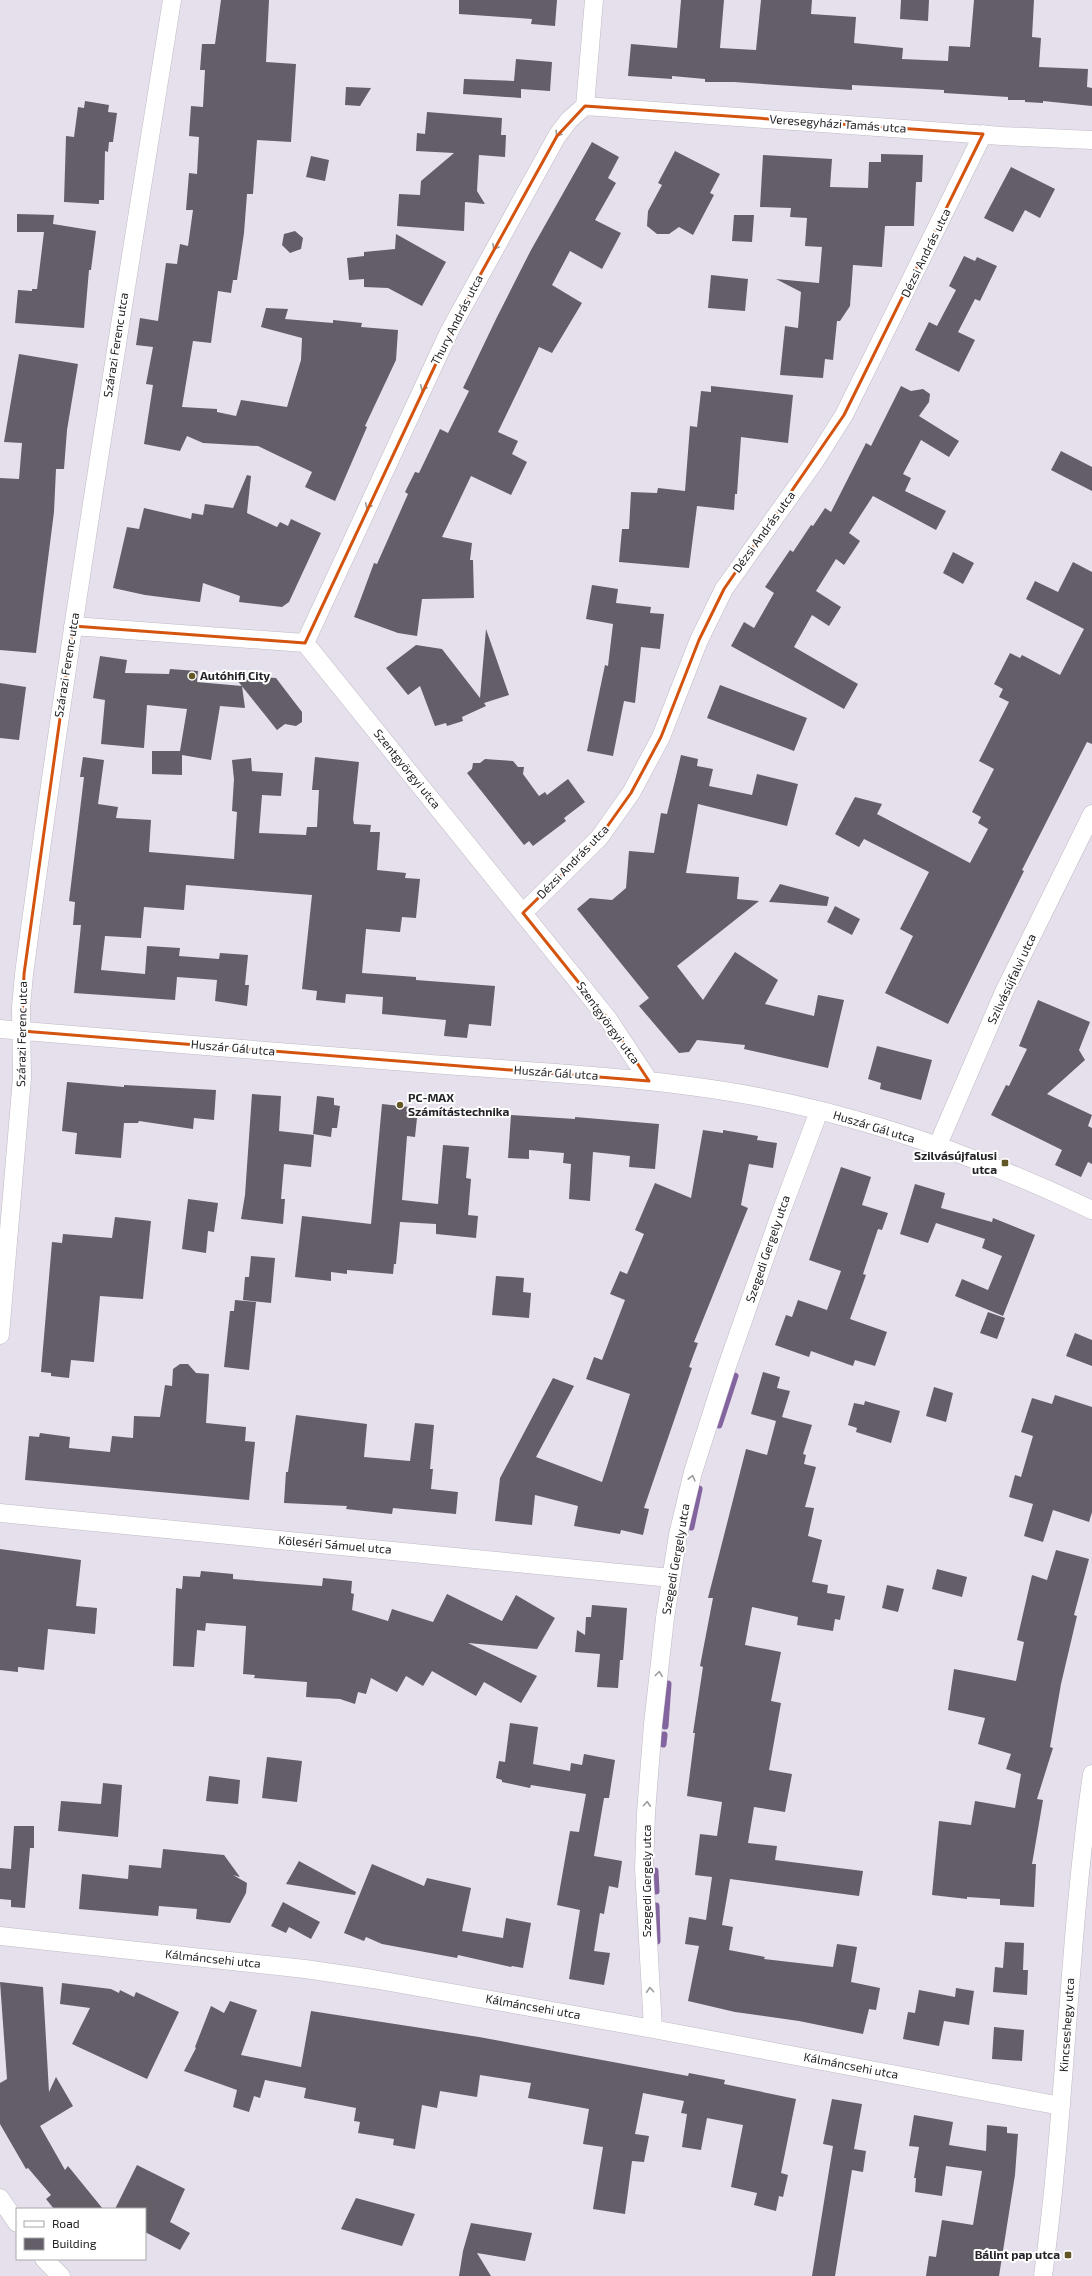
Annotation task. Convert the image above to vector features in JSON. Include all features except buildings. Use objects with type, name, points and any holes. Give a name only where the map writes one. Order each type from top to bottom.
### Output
[{"type":"street","name":"Szárazi Ferenc utca","points":[[0,1335],[22,1078],[24,974],[73,626],[172,0]]},
{"type":"street","points":[[585,106],[594,0]]},
{"type":"street","name":"Veresegyházi Tamás utca","points":[[585,106],[983,134],[1092,140]]},
{"type":"street","name":"Thury András utca","points":[[305,643],[459,312],[557,136],[569,120],[585,106]]},
{"type":"street","name":"Dézsi András utca","points":[[523,913],[599,838],[631,793],[660,737],[699,640],[724,589],[815,461],[844,415],[983,134]]},
{"type":"street","points":[[73,626],[305,643]]},
{"type":"street","name":"Szentgyörgyi utca","points":[[305,643],[608,1019],[649,1081]]},
{"type":"street","name":"Szilvásújfalvi utca","points":[[938,1147],[1004,992],[1092,814]]},
{"type":"street","name":"Huszár Gál utca","points":[[0,1030],[649,1081],[755,1097],[818,1111],[938,1147],[1009,1173],[1092,1210]]},
{"type":"street","name":"Szegedi Gergely utca","points":[[653,2029],[645,1875],[646,1813],[653,1724],[671,1578],[678,1536],[701,1446],[781,1212],[818,1111]]},
{"type":"street","name":"Köleséri Sámuel utca","points":[[0,1513],[671,1578]]},
{"type":"street","name":"Kincseshegy utca","points":[[1043,2276],[1054,2196],[1077,1894],[1092,1774]]},
{"type":"street","name":"Kálmáncsehi utca","points":[[0,1936],[338,1973],[653,2029],[1061,2106]]},
{"type":"street","points":[[0,2198],[16,2222]]},
{"type":"street","points":[[45,2260],[61,2276]]},
{"type":"highlighted area","points":[[585,106],[983,134],[844,415],[724,589],[699,640],[661,737],[631,793],[599,838],[523,913],[608,1019],[649,1081],[22,1031],[24,974],[73,626],[305,643],[463,306],[557,136]]},
{"type":"waterway","points":[[719,1425],[735,1376]]},
{"type":"waterway","points":[[691,1527],[699,1489]]},
{"type":"waterway","points":[[665,1726],[668,1684]]},
{"type":"waterway","points":[[663,1744],[664,1735]]},
{"type":"waterway","points":[[655,1871],[656,1891]]},
{"type":"waterway","points":[[656,1906],[657,1941]]},
{"type":"place","name":"Autóhifi City","points":[[192,676]]},
{"type":"place","name":"PC-MAX Számítástechnika","points":[[400,1105]]},
{"type":"place","name":"Szilvásújfalusi utca","points":[[1005,1163]]},
{"type":"place","name":"Bálint pap utca","points":[[1068,2255]]}]
